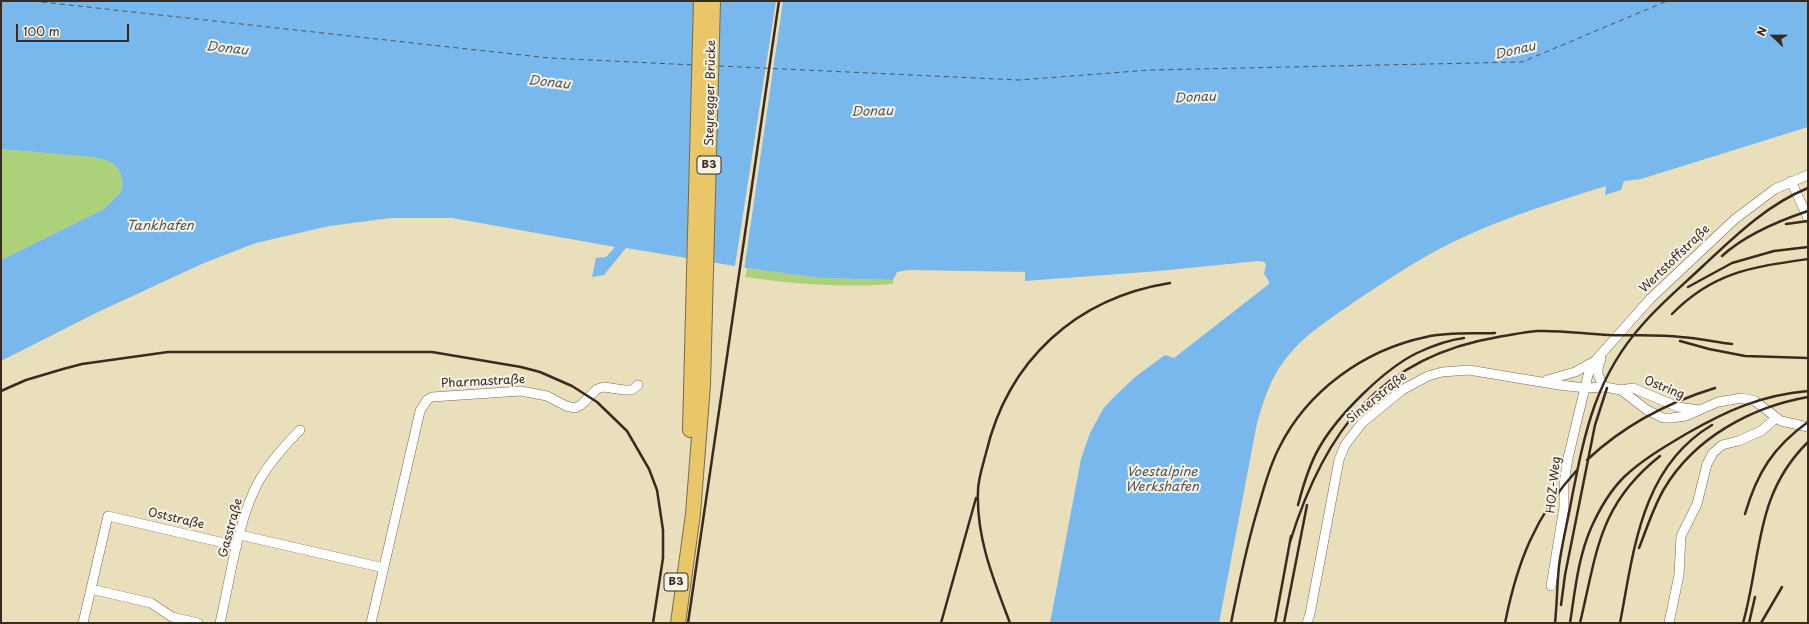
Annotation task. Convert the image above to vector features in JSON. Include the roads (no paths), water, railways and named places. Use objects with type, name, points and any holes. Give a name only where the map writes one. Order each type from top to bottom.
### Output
[{"type":"main road","name":"Steyregger Brücke","points":[[699,328],[701,1]]},
{"type":"main road","name":"Steyregger Brücke","points":[[699,328],[713,1]]},
{"type":"main road","name":"B3","points":[[670,623],[687,485],[699,328]]},
{"type":"main road","name":"B3","points":[[678,623],[696,485],[699,328]]},
{"type":"street","name":"Wertstoffstraße","points":[[1586,388],[1588,375],[1595,361],[1604,353],[1650,299],[1714,239],[1758,201],[1775,189],[1808,175]]},
{"type":"street","points":[[1791,181],[1808,218]]},
{"type":"street","points":[[1604,353],[1597,369],[1598,377],[1605,387]]},
{"type":"street","points":[[1540,382],[1567,375],[1595,361]]},
{"type":"street","name":"Sinterstraße","points":[[1307,623],[1310,614],[1339,460],[1345,445],[1362,423],[1402,390],[1428,376],[1442,372],[1469,370],[1586,388]]},
{"type":"street","name":"Pharmastraße","points":[[371,623],[420,410],[427,400],[432,397],[521,391],[547,396],[566,406],[575,408],[581,405],[597,388],[604,387],[632,390],[638,386]]},
{"type":"street","name":"Ostring","points":[[1586,388],[1605,387],[1621,390],[1638,389],[1678,407],[1699,410]]},
{"type":"street","name":"HOZ-Weg","points":[[1551,586],[1564,507],[1565,472],[1586,388]]},
{"type":"street","name":"Ostring","points":[[1621,390],[1642,406],[1663,418],[1679,418],[1729,399],[1742,398],[1755,401],[1781,421],[1808,427]]},
{"type":"street","points":[[1669,623],[1679,575],[1682,536],[1697,504],[1707,464],[1713,453],[1722,445],[1738,441],[1761,431],[1776,418]]},
{"type":"street","name":"Gasstraße","points":[[220,623],[246,511],[260,480],[283,448],[300,430]]},
{"type":"street","name":"Oststraße","points":[[91,589],[108,516],[237,546]]},
{"type":"street","points":[[240,535],[384,568]]},
{"type":"street","points":[[83,623],[91,589],[151,603],[172,617],[198,623]]},
{"type":"water","points":[[1,1],[1808,1],[1808,127],[1641,179],[1624,181],[1621,190],[1605,195],[1606,186],[1483,228],[1410,266],[1357,300],[1329,319],[1302,341],[1287,357],[1272,380],[1257,423],[1219,623],[1050,623],[1081,459],[1090,433],[1103,409],[1135,377],[1165,355],[1174,358],[1269,284],[1269,281],[1264,274],[1266,265],[1264,262],[1258,261],[1159,271],[1025,281],[1025,272],[909,270],[897,272],[893,280],[820,278],[747,268],[626,248],[604,275],[592,277],[596,258],[606,257],[615,247],[452,218],[391,218],[329,226],[256,243],[204,263],[98,312],[1,361],[1,260],[104,209],[120,193],[123,184],[119,170],[114,164],[108,161],[92,157],[1,149]]},
{"type":"railway","points":[[688,623],[779,1]]},
{"type":"railway","points":[[1555,623],[1560,557],[1582,449],[1595,405],[1603,384],[1614,364],[1627,344],[1650,316],[1728,243],[1779,203],[1808,188]]},
{"type":"railway","points":[[1722,256],[1731,248],[1762,229],[1808,211]]},
{"type":"railway","points":[[1786,224],[1808,221]]},
{"type":"railway","points":[[1688,287],[1732,263],[1774,251],[1808,247]]},
{"type":"railway","points":[[1672,314],[1687,300],[1718,280],[1751,269],[1808,259]]},
{"type":"railway","points":[[1010,623],[987,559],[978,508],[978,486],[996,420],[1011,389],[1029,362],[1051,339],[1076,319],[1105,303],[1136,291],[1170,283]]},
{"type":"railway","points":[[1290,542],[1304,502],[1320,466],[1339,434],[1362,406],[1389,382],[1420,362],[1456,347],[1498,337],[1537,331],[1609,335],[1672,336],[1732,344]]},
{"type":"railway","points":[[1231,623],[1250,537],[1275,455],[1291,427],[1305,408],[1321,391],[1340,376],[1360,363],[1403,343],[1434,335],[1495,333]]},
{"type":"railway","points":[[1298,505],[1309,468],[1319,448],[1337,422],[1362,394],[1404,360],[1428,348],[1452,340],[1464,338]]},
{"type":"railway","points":[[1680,341],[1709,349],[1745,356],[1808,358]]},
{"type":"railway","points":[[1,391],[26,380],[82,364],[168,352],[432,352],[521,367],[540,372],[572,386],[597,402],[627,431],[649,469],[657,490],[663,530],[663,558],[653,623]]},
{"type":"railway","points":[[1561,605],[1565,575],[1595,425],[1607,388]]},
{"type":"railway","points":[[1587,460],[1601,447],[1646,416],[1697,394],[1715,388]]},
{"type":"railway","points":[[1570,623],[1578,575],[1587,539],[1594,521],[1605,501],[1624,477],[1661,449],[1715,418],[1759,400],[1808,391]]},
{"type":"railway","points":[[1639,548],[1660,496],[1676,471],[1691,455],[1708,440],[1745,417],[1766,408],[1808,397]]},
{"type":"railway","points":[[1745,514],[1755,486],[1768,462],[1785,441],[1808,422]]},
{"type":"railway","points":[[1620,623],[1630,567],[1637,539],[1645,512],[1655,487],[1670,463],[1688,443],[1712,425]]},
{"type":"railway","points":[[1743,623],[1762,527],[1769,505],[1778,483],[1790,462],[1808,442]]},
{"type":"railway","points":[[1580,623],[1596,552],[1612,512],[1624,493],[1639,474],[1660,456]]},
{"type":"railway","points":[[1505,623],[1515,580],[1530,541],[1550,505],[1562,487],[1577,470]]},
{"type":"railway","points":[[941,623],[976,498]]},
{"type":"railway","points":[[1284,623],[1307,505]]},
{"type":"railway","points":[[1275,623],[1291,536]]},
{"type":"railway","points":[[1761,623],[1782,587]]},
{"type":"railway","points":[[1749,623],[1755,597]]},
{"type":"water label","name":"Donau","points":[[227,49]]},
{"type":"water label","name":"Donau","points":[[1515,51]]},
{"type":"water label","name":"Donau","points":[[549,83]]},
{"type":"water label","name":"Donau","points":[[1195,98]]},
{"type":"water label","name":"Donau","points":[[872,112]]},
{"type":"water label","name":"Tankhafen","points":[[160,226]]},
{"type":"water label","name":"Voestalpine Werkshafen","points":[[1162,480]]}]
